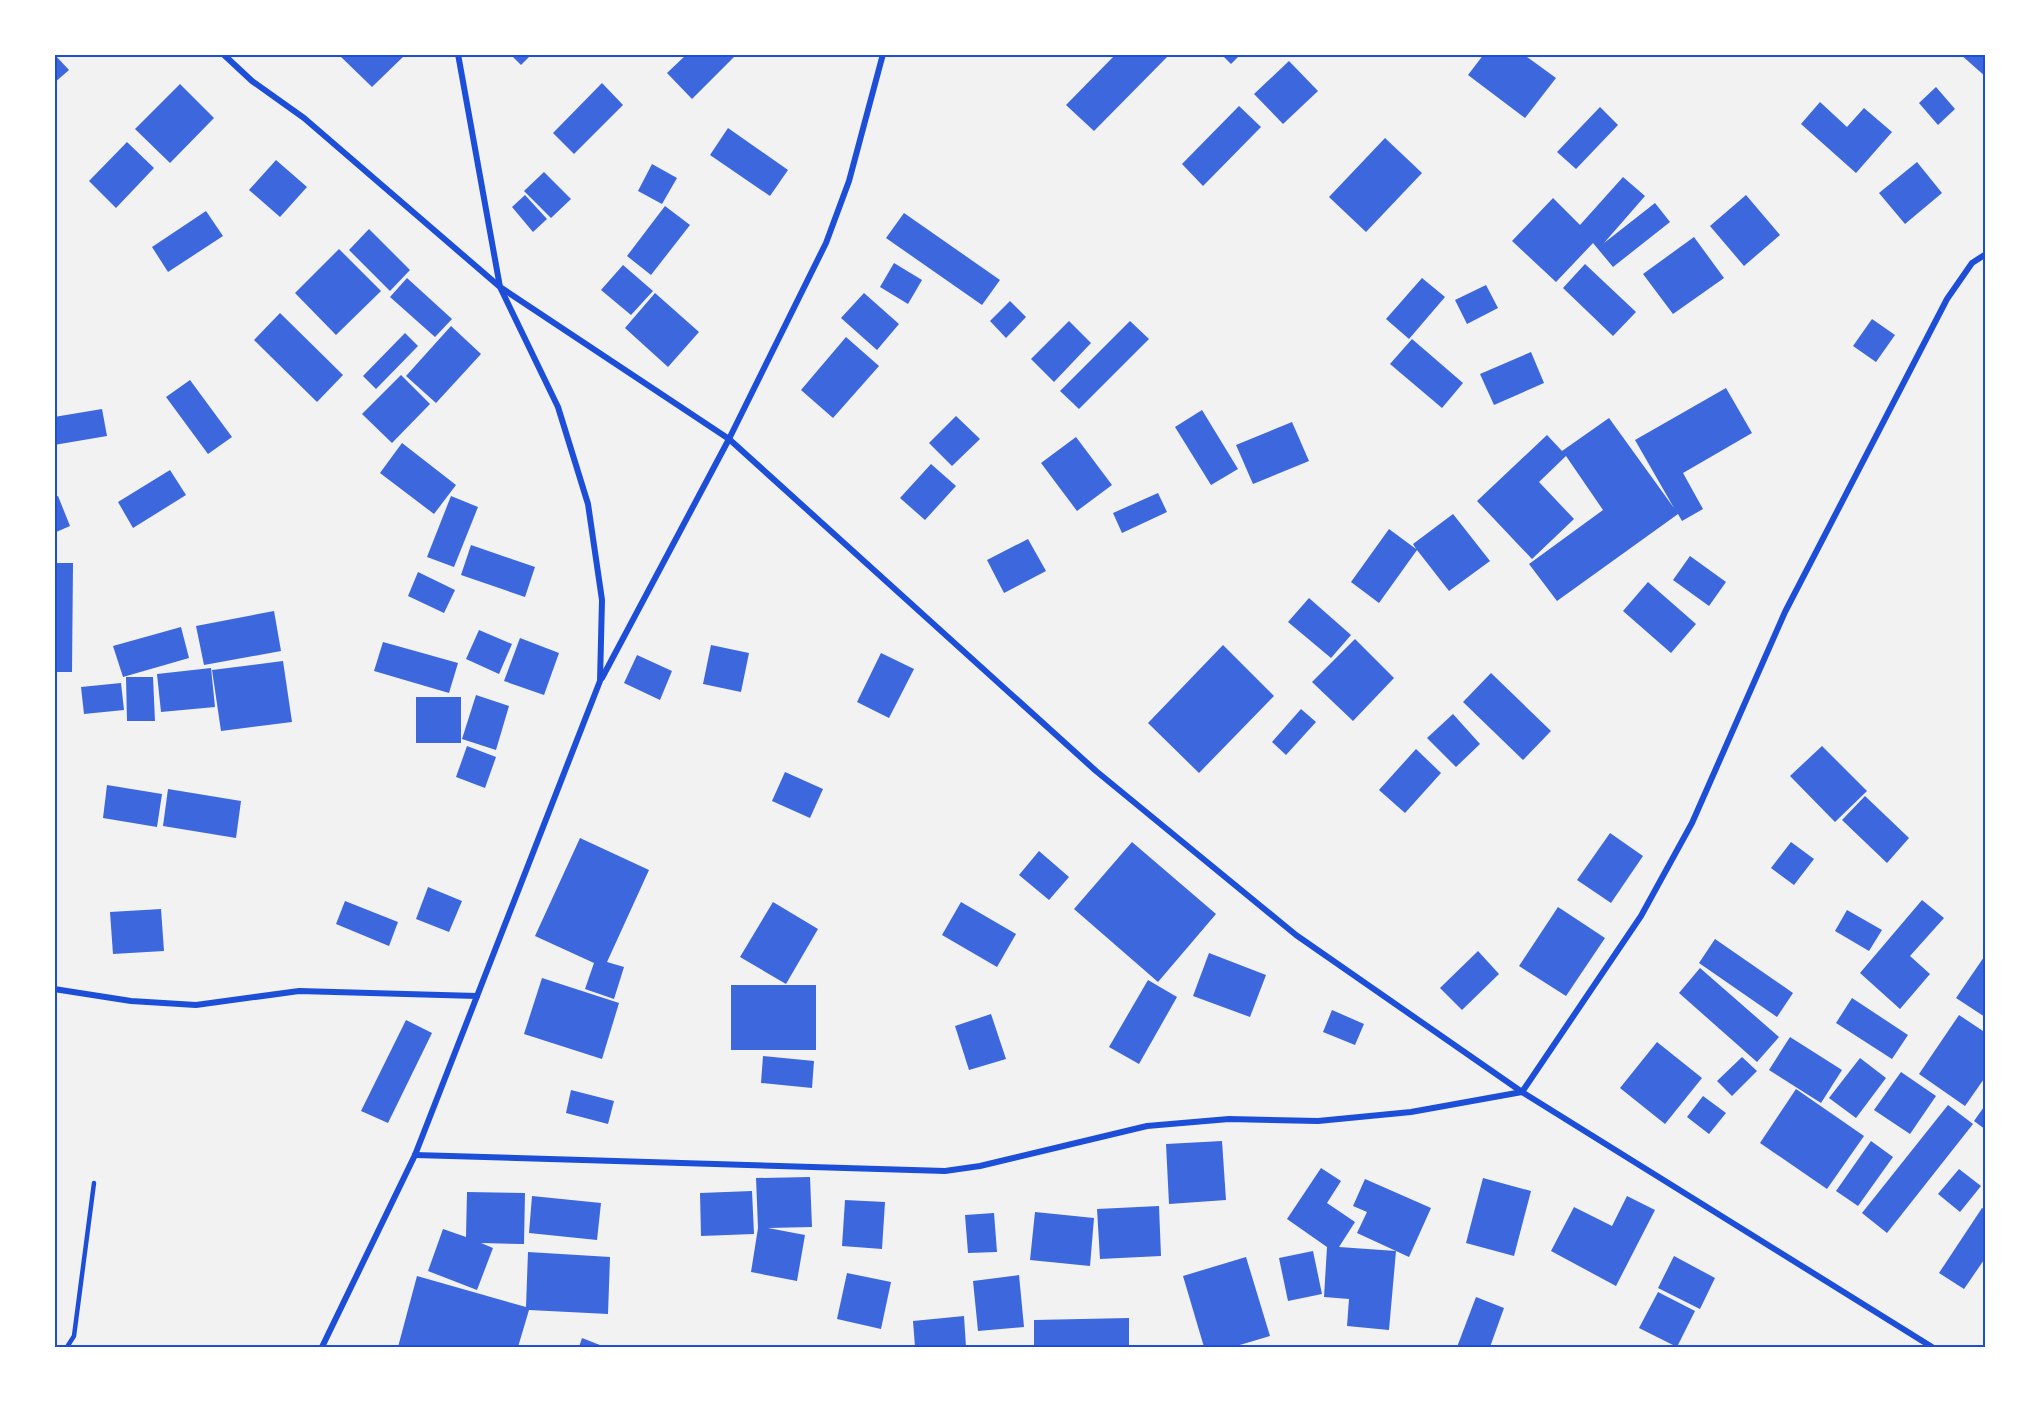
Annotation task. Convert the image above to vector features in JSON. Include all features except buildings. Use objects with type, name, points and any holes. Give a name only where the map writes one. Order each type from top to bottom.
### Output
[{"type":"street","points":[[223,54],[252,81],[303,118],[500,287],[729,438],[1096,771],[1296,935],[1522,1092],[1932,1347]]},
{"type":"street","points":[[458,54],[500,287],[558,407],[588,504],[602,600],[600,681]]},
{"type":"street","points":[[322,1347],[415,1155],[600,681],[729,438],[826,243],[849,182],[883,54]]},
{"type":"street","points":[[415,1155],[945,1171],[980,1166],[1148,1126],[1229,1119],[1318,1121],[1353,1118],[1411,1112],[1522,1092],[1641,916],[1692,823],[1785,612],[1947,299],[1972,263],[1986,254]]},
{"type":"street","points":[[54,989],[131,1001],[196,1005],[299,991],[477,996]]},
{"type":"lane","points":[[67,1347],[74,1336],[94,1183]]}]
